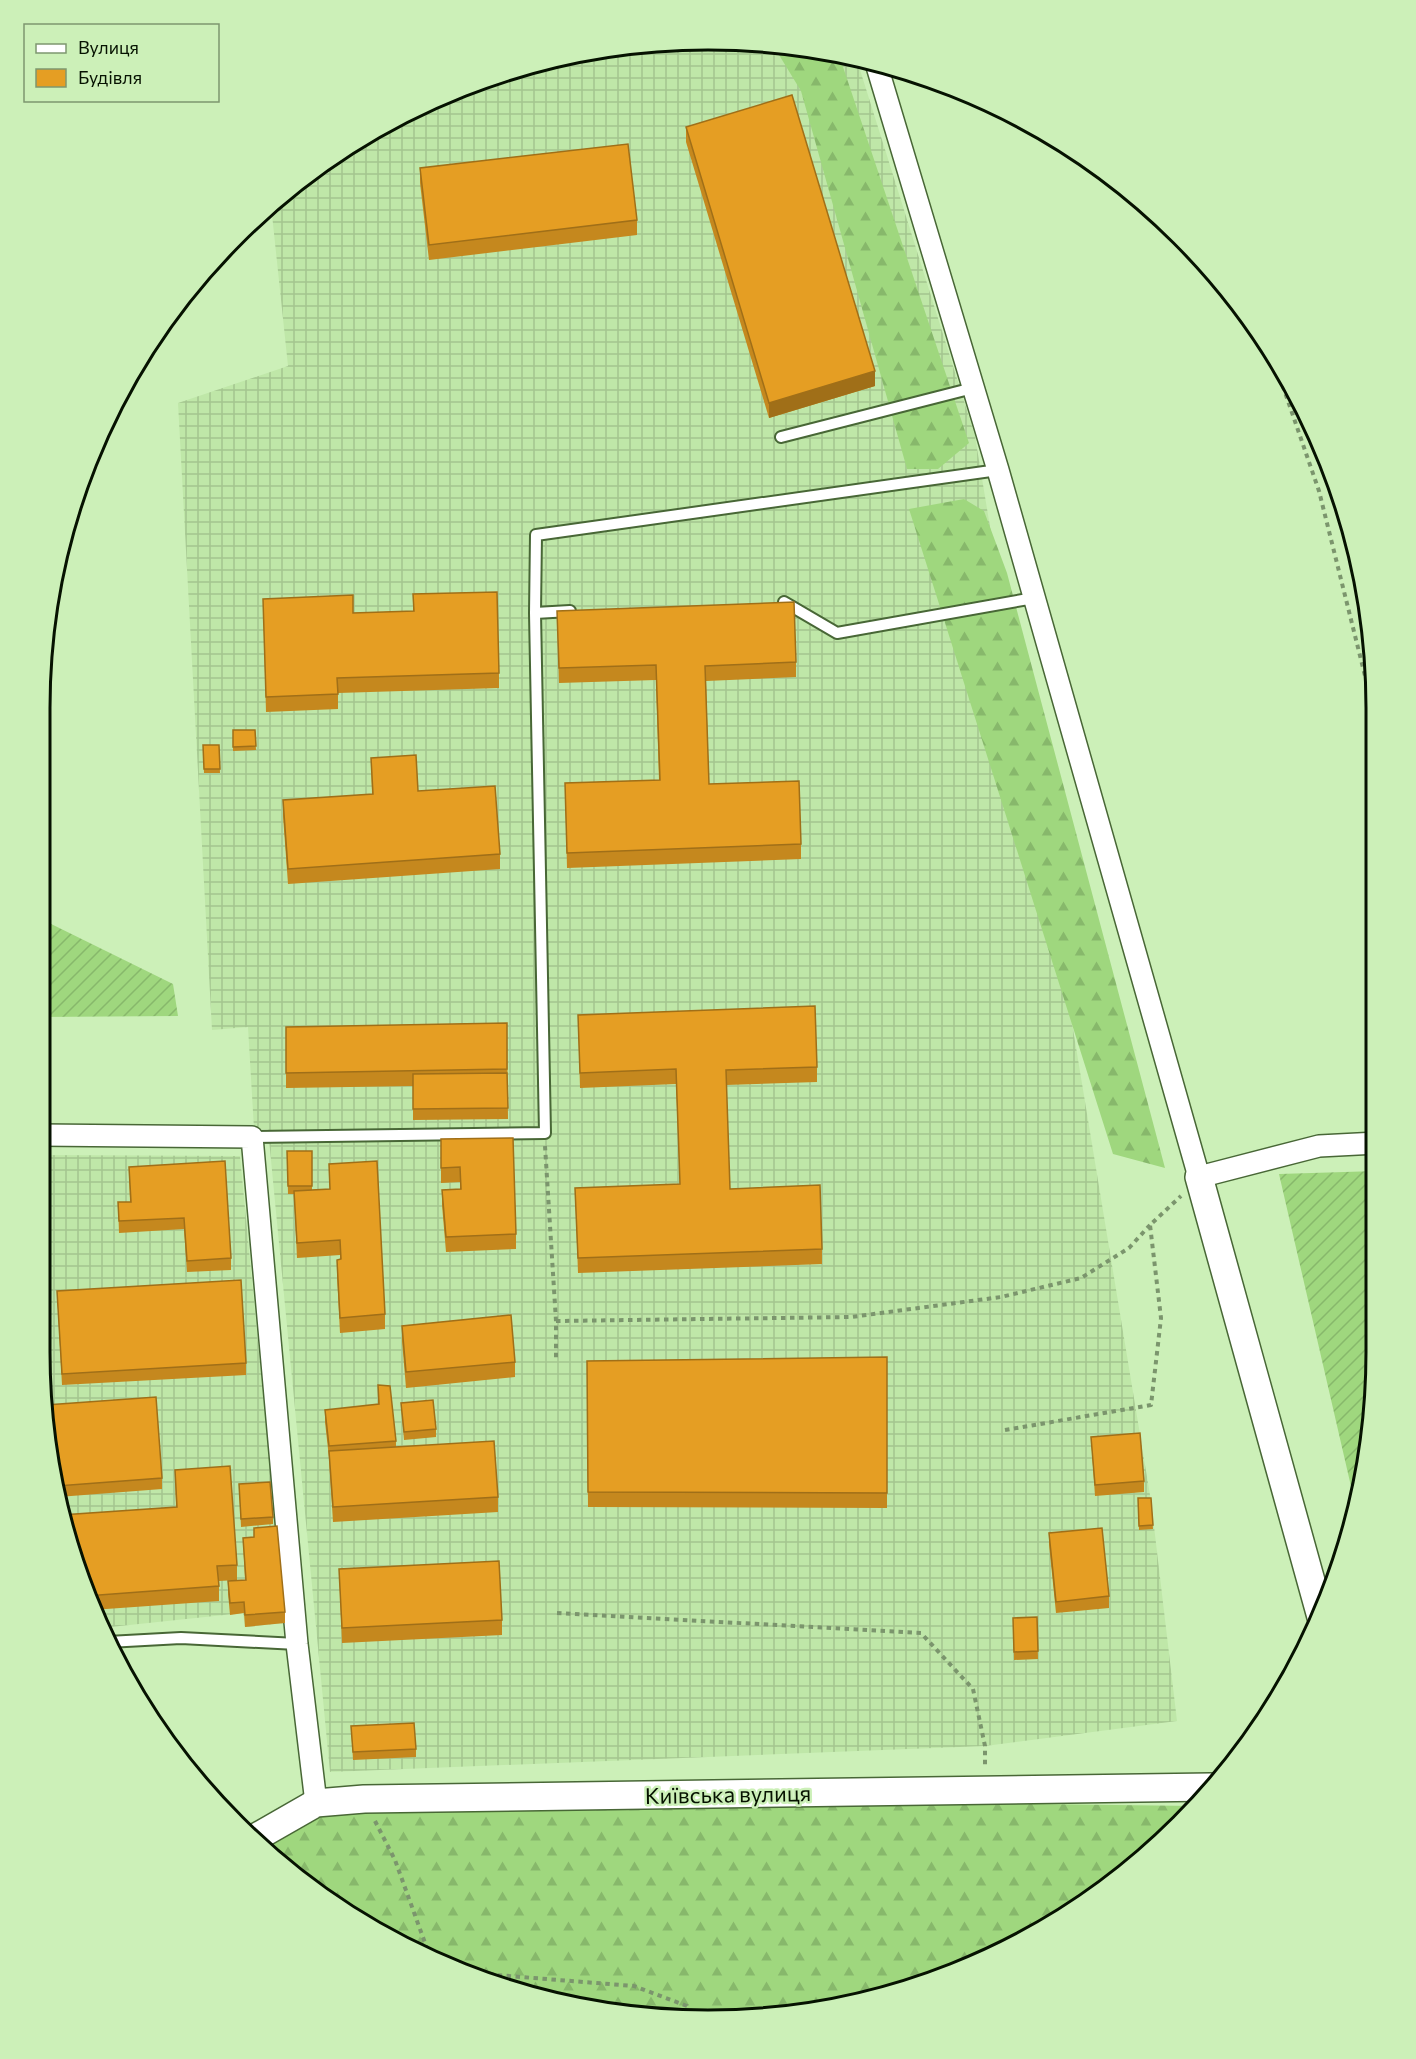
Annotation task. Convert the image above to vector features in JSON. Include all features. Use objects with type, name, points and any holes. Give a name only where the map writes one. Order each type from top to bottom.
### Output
[{"type":"street","points":[[879,72],[998,470],[1317,1601]]},
{"type":"street","points":[[50,1135],[252,1137],[297,1644],[316,1803]]},
{"type":"street","points":[[1199,1177],[1319,1146],[1366,1144]]},
{"type":"street","name":"Київська вулиця","points":[[261,1834],[316,1803],[364,1799],[1201,1787]]},
{"type":"lane","points":[[782,437],[973,388]]},
{"type":"lane","points":[[252,1137],[544,1133],[535,613],[536,535],[998,470]]},
{"type":"lane","points":[[774,603],[786,602],[837,633],[1034,598]]},
{"type":"lane","points":[[535,613],[583,611]]},
{"type":"lane","points":[[117,1642],[180,1638],[297,1644]]},
{"type":"path","points":[[1284,391],[1319,491],[1365,677]]},
{"type":"path","points":[[544,1133],[556,1321],[556,1358]]},
{"type":"path","points":[[556,1321],[851,1317],[1001,1297],[1081,1278],[1129,1248],[1199,1177]]},
{"type":"path","points":[[1005,1430],[1151,1405],[1161,1318],[1150,1225]]},
{"type":"path","points":[[557,1613],[921,1632],[973,1689],[985,1746],[986,1790]]},
{"type":"path","points":[[364,1799],[395,1860],[426,1946]]},
{"type":"path","points":[[496,1975],[634,1986],[687,2006],[689,2009]]},
{"type":"shaded area","points":[[665,51],[751,51],[794,55],[859,68],[975,436],[1151,1501],[1177,1721],[985,1746],[330,1772],[268,1129],[254,1129],[248,1027],[212,1030],[178,403],[288,366],[272,215],[342,160],[417,117],[496,84],[580,62],[622,55]]},
{"type":"shaded area","points":[[50,1155],[240,1156],[285,1623],[245,1627],[243,1613],[110,1627],[100,1603],[84,1563],[72,1521],[55,1437],[50,1351]]},
{"type":"green space","points":[[778,54],[842,63],[969,443],[938,469],[907,469],[801,91]]},
{"type":"green space","points":[[964,499],[984,511],[1007,573],[1165,1168],[1113,1154],[909,509]]},
{"type":"green space","points":[[50,923],[173,984],[178,1016],[50,1017]]},
{"type":"green space","points":[[1366,1171],[1365,1394],[1361,1437],[1352,1489],[1279,1174]]},
{"type":"green space","points":[[398,1796],[1184,1806],[1142,1846],[1074,1899],[999,1942],[960,1959],[920,1975],[836,1997],[794,2004],[708,2010],[622,2004],[580,1997],[496,1975],[417,1942],[342,1899],[261,1834],[316,1803]]},
{"type":"building","points":[[792,95],[875,371],[769,403],[686,127]]},
{"type":"building","points":[[628,144],[637,220],[429,245],[420,168]]},
{"type":"building","points":[[497,592],[499,673],[337,678],[338,694],[266,697],[263,599],[353,595],[353,613],[414,611],[413,594]]},
{"type":"building","points":[[794,602],[796,662],[705,666],[709,784],[799,781],[801,844],[567,853],[565,783],[660,780],[656,665],[559,668],[557,611]]},
{"type":"building","points":[[233,730],[255,730],[256,746],[233,747]]},
{"type":"building","points":[[203,745],[219,745],[220,769],[204,769]]},
{"type":"building","points":[[416,755],[418,791],[495,786],[500,854],[288,869],[283,800],[373,794],[371,758]]},
{"type":"building","points":[[815,1006],[817,1067],[726,1070],[730,1189],[820,1185],[822,1249],[578,1258],[575,1188],[680,1184],[676,1069],[580,1073],[578,1015]]},
{"type":"building","points":[[507,1023],[507,1069],[286,1073],[286,1027]]},
{"type":"building","points":[[507,1073],[508,1108],[413,1109],[413,1074]]},
{"type":"building","points":[[513,1138],[516,1234],[446,1237],[442,1190],[461,1189],[460,1167],[441,1168],[441,1139]]},
{"type":"building","points":[[287,1151],[312,1151],[312,1186],[288,1186]]},
{"type":"building","points":[[225,1161],[231,1258],[187,1261],[184,1218],[119,1221],[118,1202],[131,1202],[129,1167]]},
{"type":"building","points":[[377,1161],[385,1314],[340,1318],[337,1260],[341,1259],[340,1240],[297,1243],[294,1191],[330,1189],[329,1164]]},
{"type":"building","points":[[241,1280],[246,1363],[62,1374],[57,1291]]},
{"type":"building","points":[[511,1315],[515,1362],[406,1372],[402,1326]]},
{"type":"building","points":[[887,1357],[887,1493],[588,1492],[587,1361]]},
{"type":"building","points":[[378,1385],[390,1386],[396,1441],[329,1446],[325,1410],[379,1404]]},
{"type":"building","points":[[156,1397],[162,1478],[64,1486],[52,1405]]},
{"type":"building","points":[[433,1400],[436,1429],[404,1432],[401,1403]]},
{"type":"building","points":[[1140,1433],[1144,1481],[1095,1485],[1091,1437]]},
{"type":"building","points":[[494,1441],[498,1497],[333,1507],[329,1451]]},
{"type":"building","points":[[230,1466],[237,1565],[217,1566],[219,1586],[97,1595],[84,1563],[70,1514],[177,1507],[175,1470]]},
{"type":"building","points":[[270,1482],[273,1517],[241,1519],[239,1484]]},
{"type":"building","points":[[1138,1498],[1151,1498],[1153,1525],[1139,1526]]},
{"type":"building","points":[[277,1526],[285,1612],[245,1615],[244,1602],[230,1603],[228,1581],[246,1580],[243,1538],[254,1537],[254,1528]]},
{"type":"building","points":[[1102,1528],[1109,1596],[1056,1602],[1049,1533]]},
{"type":"building","points":[[499,1561],[502,1620],[342,1628],[339,1569]]},
{"type":"building","points":[[1037,1617],[1038,1651],[1014,1652],[1013,1618]]},
{"type":"building","points":[[414,1723],[416,1749],[353,1752],[351,1726]]}]
